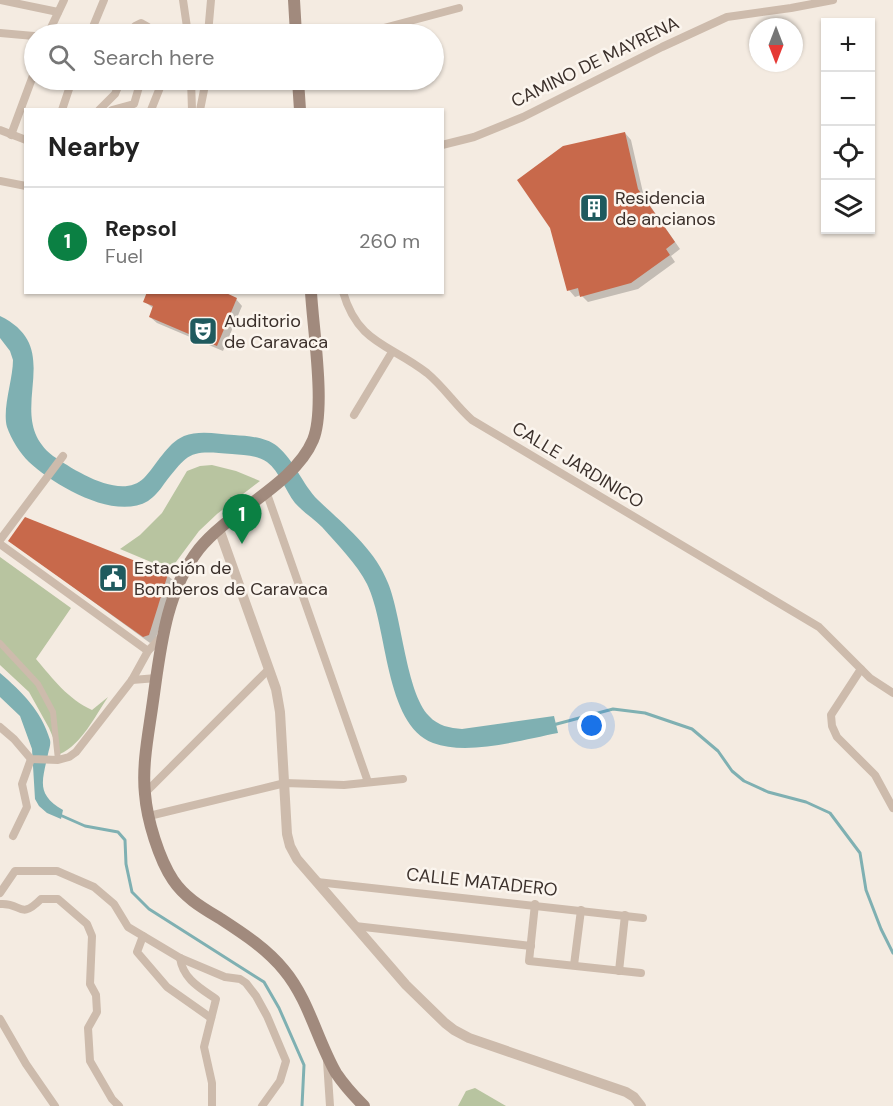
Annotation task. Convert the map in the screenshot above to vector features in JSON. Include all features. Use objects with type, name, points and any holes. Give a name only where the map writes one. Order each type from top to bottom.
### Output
[{"type":"main road","points":[[294,0],[295,24]]},
{"type":"main road","points":[[299,90],[300,108]]},
{"type":"main road","points":[[311,294],[319,414],[313,439],[301,459],[200,548],[183,574],[173,597],[154,677],[145,793],[149,816],[163,861],[174,882],[191,900],[246,936],[274,959],[297,989],[342,1082],[364,1106]]},
{"type":"street","points":[[0,0],[58,12]]},
{"type":"street","points":[[53,24],[64,0]]},
{"type":"street","points":[[94,24],[104,0]]},
{"type":"street","points":[[183,0],[187,24]]},
{"type":"street","points":[[209,24],[211,0]]},
{"type":"street","name":"CAMINO DE MAYRENA","points":[[444,145],[474,137],[523,117],[727,17],[833,0]]},
{"type":"street","points":[[399,24],[459,8]]},
{"type":"street","points":[[0,33],[24,35]]},
{"type":"street","points":[[11,135],[28,90]]},
{"type":"street","points":[[63,108],[69,90]]},
{"type":"street","points":[[101,108],[117,90]]},
{"type":"street","points":[[119,108],[134,104],[138,90]]},
{"type":"street","points":[[152,108],[159,90]]},
{"type":"street","points":[[193,90],[196,108]]},
{"type":"street","points":[[196,108],[202,90]]},
{"type":"street","points":[[0,130],[24,139]]},
{"type":"street","points":[[0,181],[24,186]]},
{"type":"street","name":"CALLE JARDINICO","points":[[344,294],[356,322],[368,335],[429,375],[463,412],[483,427],[819,627],[870,678],[893,693]]},
{"type":"street","points":[[354,415],[392,352]]},
{"type":"street","points":[[63,456],[0,542],[148,651],[157,649],[159,659]]},
{"type":"street","points":[[270,488],[368,782]]},
{"type":"street","points":[[219,529],[276,689],[280,712],[290,846],[297,859],[406,985],[454,1030],[469,1038],[626,1092],[642,1106]]},
{"type":"street","points":[[0,727],[32,759],[47,761],[69,757],[76,752],[132,680],[148,651],[163,635]]},
{"type":"street","points":[[0,643],[38,684],[53,712],[58,760]]},
{"type":"street","points":[[141,664],[145,674],[154,677]]},
{"type":"street","points":[[145,793],[269,669]]},
{"type":"street","points":[[861,669],[831,715],[832,726],[837,737],[874,775],[893,808]]},
{"type":"street","points":[[132,680],[154,677]]},
{"type":"street","points":[[13,836],[27,807],[22,784],[32,759]]},
{"type":"street","points":[[149,816],[285,783],[344,785],[403,780]]},
{"type":"street","points":[[0,893],[15,872],[57,871],[94,887],[114,904],[128,927],[180,958],[225,978],[246,983],[256,996],[275,1033],[286,1061],[280,1081],[262,1106]]},
{"type":"street","name":"CALLE MATADERO","points":[[317,882],[535,904],[643,918]]},
{"type":"street","points":[[0,904],[5,903],[24,911],[31,909],[41,899],[58,899],[87,924],[92,936],[90,984],[96,994],[97,1012],[88,1028],[90,1061],[112,1099],[119,1106]]},
{"type":"street","points":[[535,904],[530,961],[641,973]]},
{"type":"street","points":[[574,965],[580,910]]},
{"type":"street","points":[[619,971],[625,915]]},
{"type":"street","points":[[355,926],[531,946]]},
{"type":"street","points":[[143,936],[137,952],[166,987],[211,1018]]},
{"type":"street","points":[[180,958],[182,969],[191,981],[216,999],[204,1047],[212,1083],[212,1106]]},
{"type":"street","points":[[0,1019],[26,1064],[55,1106]]},
{"type":"street","points":[[326,1052],[330,1106]]},
{"type":"green space","points":[[212,465],[236,471],[260,481],[199,531],[170,570],[120,549],[140,535],[162,513],[187,471],[200,466]]},
{"type":"green space","points":[[0,557],[71,608],[36,659],[61,688],[92,710],[108,697],[81,737],[60,754],[29,692],[0,665]]},
{"type":"green space","points":[[475,1088],[506,1106],[458,1106],[466,1091]]},
{"type":"water","points":[[0,316],[20,330],[30,346],[34,364],[32,422],[38,440],[53,456],[98,481],[123,486],[134,484],[144,478],[172,444],[190,434],[245,436],[273,443],[289,459],[318,500],[367,548],[382,571],[393,597],[415,690],[421,705],[429,716],[440,724],[462,729],[554,716],[558,733],[495,746],[462,748],[433,743],[417,732],[405,716],[396,696],[374,602],[363,577],[322,527],[295,503],[272,466],[259,458],[198,453],[185,459],[148,501],[134,506],[119,507],[102,504],[53,481],[22,454],[7,427],[6,411],[13,360],[10,351],[0,338]]},
{"type":"water","points":[[0,673],[30,702],[46,729],[50,744],[43,786],[48,798],[63,810],[61,819],[47,813],[35,799],[32,749],[20,716],[0,697]]},
{"type":"building","name":"Residencia de ancianos","points":[[625,132],[638,189],[675,242],[666,249],[670,255],[631,283],[580,297],[578,288],[567,291],[550,228],[517,180],[563,146]]},
{"type":"building","name":"Auditorio de Caravaca","points":[[146,294],[228,294],[237,298],[217,346],[149,317],[153,306],[143,302]]},
{"type":"building","name":"Estación de Bomberos de Caravaca","points":[[25,517],[168,574],[149,635],[143,637],[8,541]]},
{"type":"waterway","points":[[553,725],[613,709],[645,713],[692,729],[718,751],[732,771],[744,781],[768,792],[806,802],[830,813],[860,853],[866,890],[893,953]]},
{"type":"waterway","points":[[60,815],[85,826],[118,832],[125,840],[126,864],[132,892],[149,909],[264,982],[279,1008],[304,1065],[302,1106]]},
{"type":"place","name":"Residencia de ancianos","points":[[594,208]]},
{"type":"place","name":"Auditorio de Caravaca","points":[[203,331]]},
{"type":"place","name":"Repsol","points":[[242,544]]},
{"type":"place","name":"Estación de Bomberos de Caravaca","points":[[113,578]]}]
